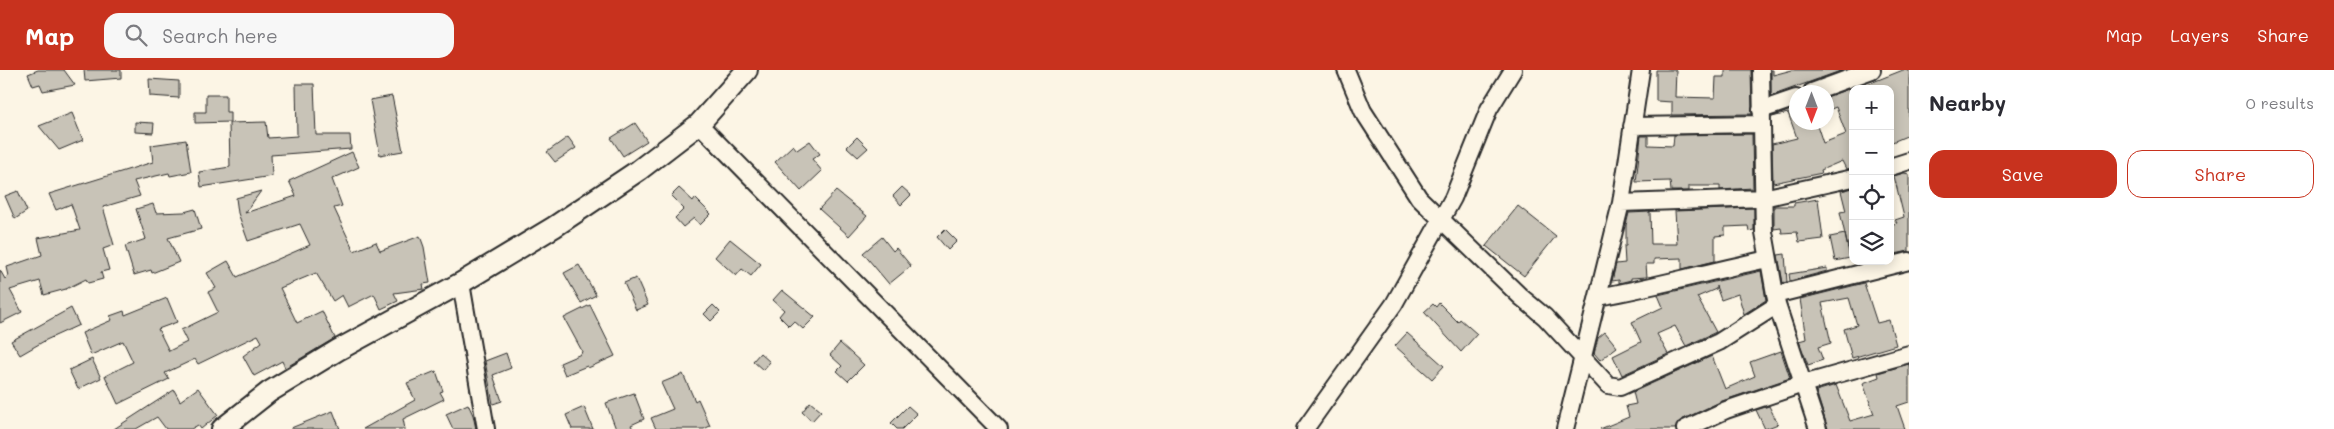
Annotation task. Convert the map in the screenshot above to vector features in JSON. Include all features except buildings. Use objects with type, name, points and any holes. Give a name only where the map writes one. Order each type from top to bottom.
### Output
[{"type":"street","points":[[222,429],[284,383],[338,350],[461,283],[554,227],[639,170],[699,124],[747,70]]},
{"type":"street","points":[[1346,70],[1363,111],[1411,187],[1428,208],[1442,218],[1521,297],[1545,317],[1608,385],[1620,387],[1719,342],[1776,300],[1909,261]]},
{"type":"street","points":[[1305,429],[1394,304],[1453,198],[1489,109],[1513,70]]},
{"type":"street","points":[[1565,429],[1621,203],[1641,70]]},
{"type":"street","points":[[1762,70],[1764,232],[1768,259],[1776,300],[1818,429]]},
{"type":"street","points":[[1831,85],[1872,70]]},
{"type":"street","points":[[1632,126],[1762,117],[1789,102]]},
{"type":"street","points":[[699,124],[999,429]]},
{"type":"street","points":[[1894,166],[1909,161]]},
{"type":"street","points":[[1621,203],[1763,198],[1849,179]]},
{"type":"street","points":[[1598,297],[1644,289],[1682,278],[1768,259]]},
{"type":"street","points":[[461,283],[486,429]]},
{"type":"street","points":[[1685,429],[1726,410],[1803,384],[1909,354]]}]
